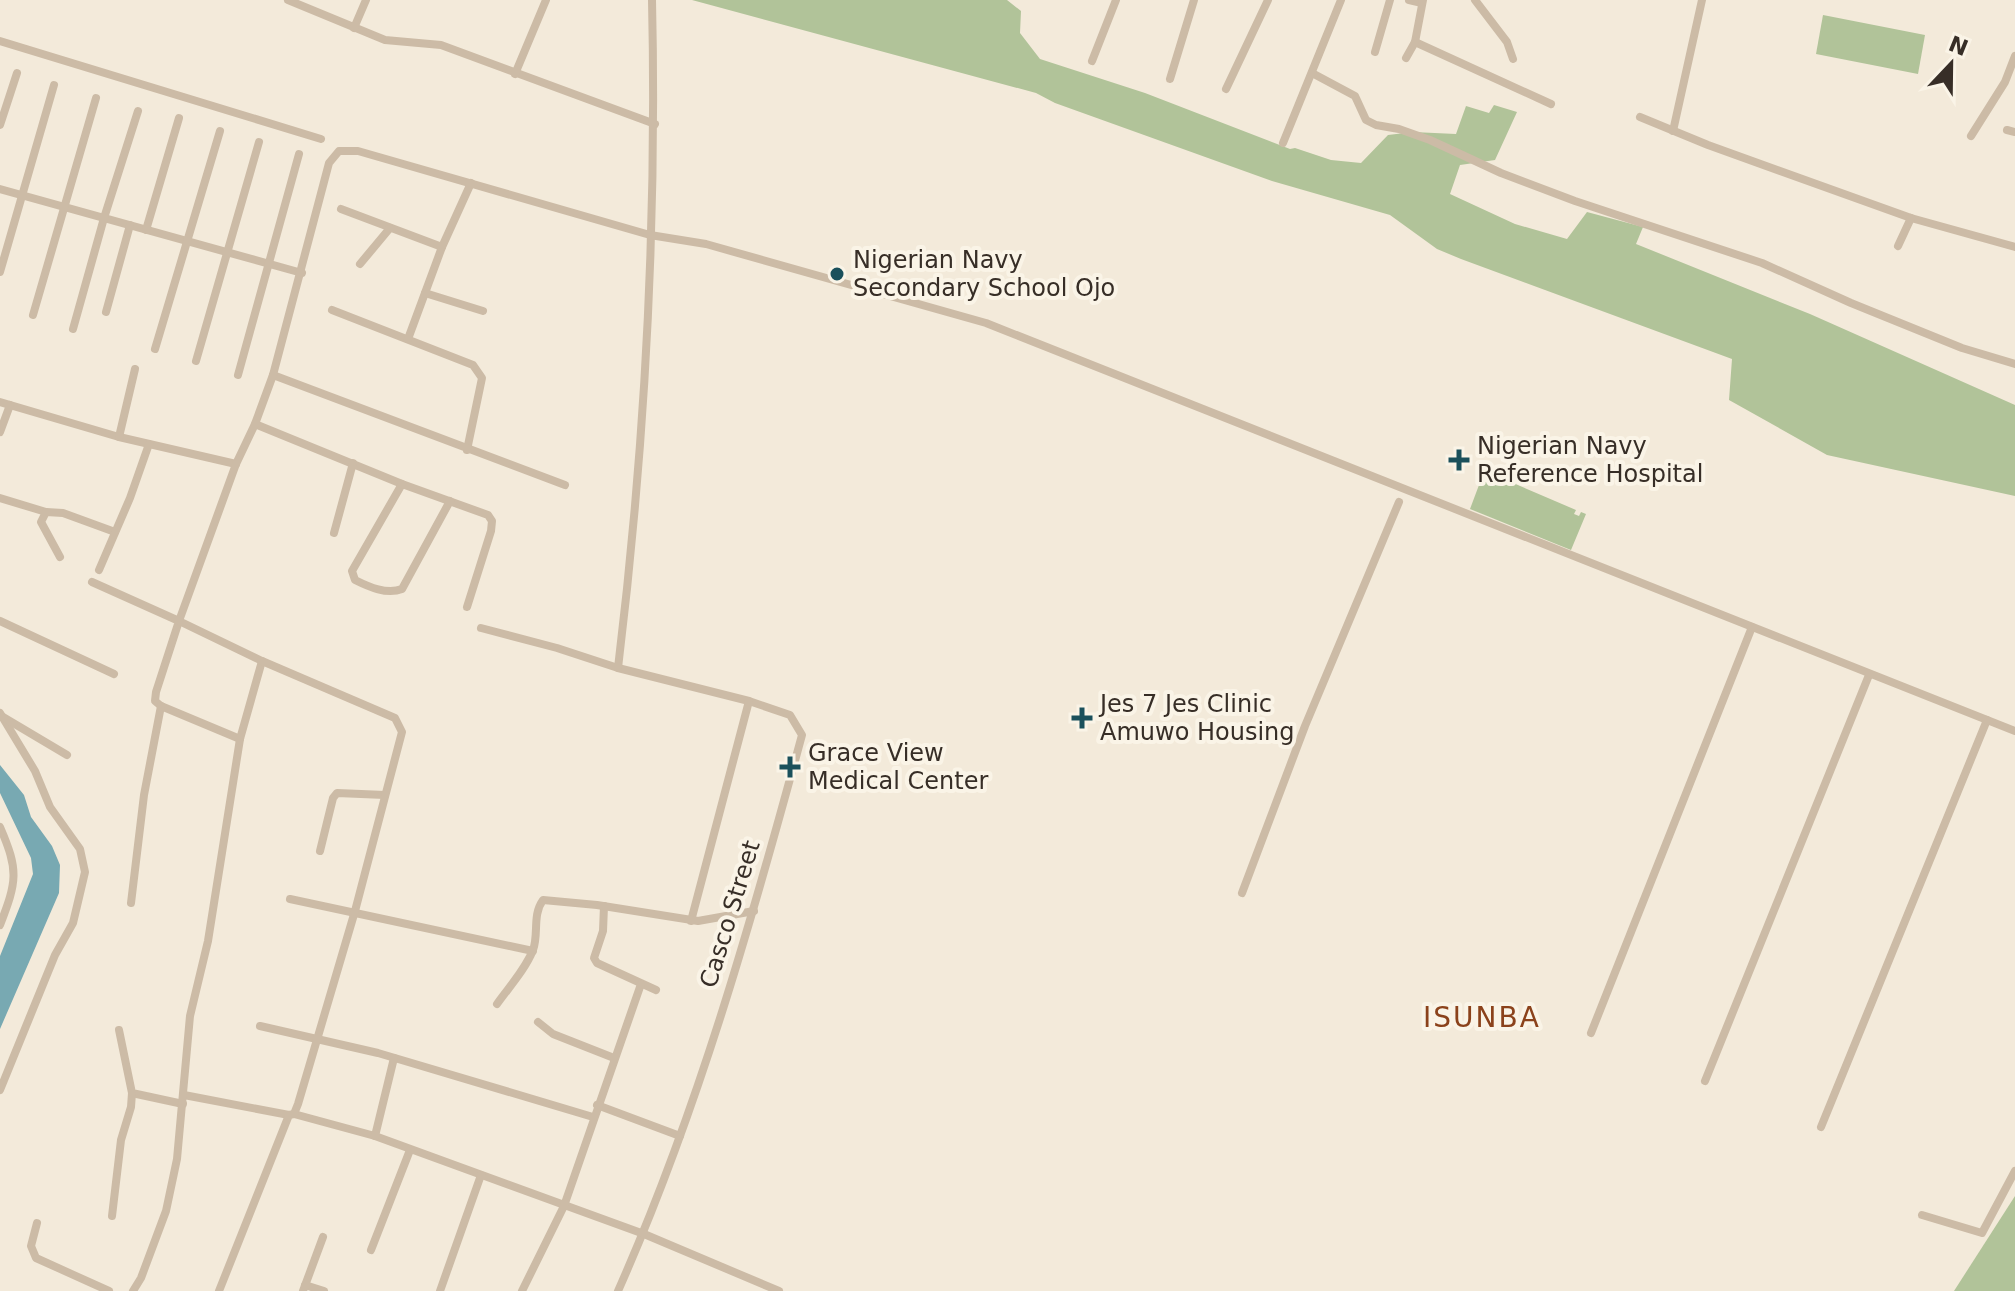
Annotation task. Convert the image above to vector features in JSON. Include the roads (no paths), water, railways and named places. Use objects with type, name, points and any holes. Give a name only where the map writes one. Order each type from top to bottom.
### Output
[{"type":"street","points":[[288,0],[396,43],[441,45],[655,124]]},
{"type":"street","points":[[354,28],[366,0]]},
{"type":"street","points":[[515,74],[546,0]]},
{"type":"street","points":[[618,668],[637,502],[651,268],[655,124],[652,0]]},
{"type":"street","points":[[1092,61],[1116,0]]},
{"type":"street","points":[[1170,79],[1194,0]]},
{"type":"street","points":[[1226,89],[1268,0]]},
{"type":"street","points":[[1283,143],[1341,0]]},
{"type":"street","points":[[1375,52],[1390,0]]},
{"type":"street","points":[[1406,58],[1415,42],[1423,2],[1409,0]]},
{"type":"street","points":[[1475,0],[1507,42],[1513,59]]},
{"type":"street","points":[[1673,131],[1702,0]]},
{"type":"street","points":[[0,41],[321,139]]},
{"type":"street","points":[[1415,42],[1551,104]]},
{"type":"street","points":[[1971,136],[2005,82],[2015,56]]},
{"type":"street","points":[[0,125],[17,73]]},
{"type":"street","points":[[1312,73],[1355,96],[1366,120],[1376,125],[1430,140],[1501,173],[1575,201],[1762,263],[1962,348],[2015,364]]},
{"type":"street","points":[[0,272],[54,85]]},
{"type":"street","points":[[33,315],[96,98]]},
{"type":"street","points":[[73,329],[138,111]]},
{"type":"street","points":[[1640,117],[1911,218],[2015,247]]},
{"type":"street","points":[[146,230],[179,118]]},
{"type":"street","points":[[155,349],[220,131]]},
{"type":"street","points":[[196,361],[259,142]]},
{"type":"street","points":[[240,739],[161,706],[154,697],[236,464],[273,375],[329,163],[339,151],[358,151],[650,235],[706,244],[986,323],[2015,731]]},
{"type":"street","points":[[238,375],[299,154]]},
{"type":"street","points":[[408,339],[442,247],[471,183]]},
{"type":"street","points":[[0,189],[302,273]]},
{"type":"street","points":[[341,209],[442,247]]},
{"type":"street","points":[[1898,246],[1911,218]]},
{"type":"street","points":[[106,312],[130,225]]},
{"type":"street","points":[[360,264],[390,228]]},
{"type":"street","points":[[425,293],[483,311]]},
{"type":"street","points":[[332,310],[473,365],[482,378],[467,450]]},
{"type":"street","points":[[119,437],[135,369]]},
{"type":"street","points":[[273,375],[565,485]]},
{"type":"street","points":[[0,402],[119,437],[236,464]]},
{"type":"street","points":[[0,432],[10,405]]},
{"type":"street","points":[[255,424],[402,484],[488,515],[492,521],[467,607]]},
{"type":"street","points":[[99,570],[149,444]]},
{"type":"street","points":[[334,533],[353,463]]},
{"type":"street","points":[[402,484],[352,571],[355,580],[380,590],[402,589],[450,501]]},
{"type":"street","points":[[0,498],[46,512],[63,513],[115,532]]},
{"type":"street","points":[[1242,893],[1305,726],[1399,502]]},
{"type":"street","points":[[46,512],[41,522],[43,529],[60,557]]},
{"type":"street","points":[[92,582],[262,661],[395,718],[402,732],[355,911],[317,1039],[292,1114],[219,1291]]},
{"type":"street","points":[[0,621],[114,674]]},
{"type":"street","points":[[1591,1033],[1752,627]]},
{"type":"street","name":"Casco Street","points":[[481,628],[618,668],[749,701],[790,715],[802,735],[754,911],[680,1136],[644,1234],[618,1291]]},
{"type":"street","points":[[133,1291],[141,1278],[166,1211],[177,1159],[190,1016],[208,941],[240,739],[262,661]]},
{"type":"street","points":[[1705,1081],[1869,675]]},
{"type":"street","points":[[691,921],[749,701]]},
{"type":"street","points":[[131,903],[144,795],[161,706]]},
{"type":"street","points":[[1,715],[67,755]]},
{"type":"street","points":[[0,1090],[55,955],[73,923],[85,872],[80,849],[50,807],[35,771],[1,715]]},
{"type":"street","points":[[1821,1127],[1987,720]]},
{"type":"street","points":[[320,851],[333,798],[337,793],[385,795]]},
{"type":"street","points":[[0,827],[15,867],[15,881],[0,925]]},
{"type":"street","points":[[290,899],[533,951]]},
{"type":"street","points":[[497,1004],[533,951],[539,905],[543,900],[604,906],[691,921],[754,911]]},
{"type":"street","points":[[604,906],[603,931],[594,958],[597,963],[656,990]]},
{"type":"street","points":[[522,1291],[564,1206],[641,984]]},
{"type":"street","points":[[538,1022],[553,1034],[614,1058]]},
{"type":"street","points":[[260,1026],[394,1058],[593,1117]]},
{"type":"street","points":[[112,1216],[121,1140],[132,1093],[119,1030]]},
{"type":"street","points":[[375,1136],[394,1058]]},
{"type":"street","points":[[132,1093],[292,1114],[375,1136],[644,1234],[779,1291]]},
{"type":"street","points":[[597,1105],[680,1136]]},
{"type":"street","points":[[371,1250],[410,1150]]},
{"type":"street","points":[[1922,1215],[1982,1233],[2015,1171]]},
{"type":"street","points":[[440,1291],[481,1175]]},
{"type":"street","points":[[37,1223],[31,1246],[36,1258],[109,1291]]},
{"type":"street","points":[[323,1237],[304,1288],[324,1291]]},
{"type":"water","points":[[0,765],[24,795],[31,817],[52,846],[60,865],[59,893],[0,1029],[0,956],[33,874],[31,858],[0,793]]},
{"type":"place","name":"Nigerian Navy Secondary School Ojo","points":[[837,274]]},
{"type":"place","name":"Nigerian Navy Reference Hospital","points":[[1459,460]]},
{"type":"place","name":"Jes 7 Jes Clinic Amuwo Housing","points":[[1082,718]]},
{"type":"place","name":"Grace View Medical Center","points":[[790,767]]},
{"type":"district","name":"ISUNBA","points":[[1482,1017]]}]
